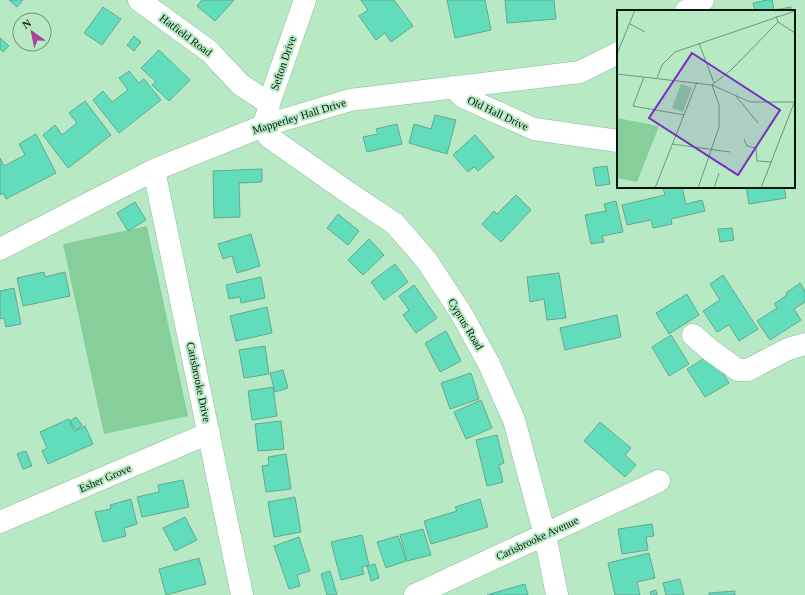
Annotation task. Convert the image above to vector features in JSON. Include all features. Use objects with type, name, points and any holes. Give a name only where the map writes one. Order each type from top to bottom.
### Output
[{"type":"street","name":"Hatfield Road","points":[[139,0],[209,51],[241,85],[269,103]]},
{"type":"street","name":"Sefton Drive","points":[[263,126],[268,112],[269,103],[305,0]]},
{"type":"street","points":[[688,10],[703,0]]},
{"type":"street","name":"Mapperley Hall Drive","points":[[0,249],[154,170],[263,126],[350,100],[580,72],[617,54]]},
{"type":"street","name":"Old Hall Drive","points":[[454,87],[463,97],[534,129],[617,141]]},
{"type":"street","name":"Cyprus Road","points":[[263,126],[269,137],[396,224],[427,261],[461,313],[489,364],[514,420],[545,535],[557,595]]},
{"type":"street","name":"Carisbrooke Drive","points":[[154,170],[242,595]]},
{"type":"street","points":[[693,335],[728,364],[738,370],[748,370],[788,350],[805,344]]},
{"type":"street","name":"Esher Grove","points":[[0,522],[209,433]]},
{"type":"street","name":"Carisbrooke Avenue","points":[[415,595],[659,481]]},
{"type":"green space","points":[[147,226],[188,416],[104,434],[63,244]]},
{"type":"building","points":[[9,0],[23,0],[17,7]]},
{"type":"building","points":[[202,0],[234,0],[215,21],[197,6]]},
{"type":"building","points":[[361,0],[394,0],[413,26],[391,42],[385,33],[376,40],[359,16],[368,10]]},
{"type":"building","points":[[447,0],[485,0],[491,30],[455,38]]},
{"type":"building","points":[[505,0],[554,0],[556,19],[507,23]]},
{"type":"building","points":[[772,0],[774,10],[755,10],[753,3]]},
{"type":"building","points":[[103,7],[121,19],[102,45],[84,33]]},
{"type":"building","points":[[791,7],[791,10],[774,10]]},
{"type":"building","points":[[134,36],[141,42],[134,51],[127,45]]},
{"type":"building","points":[[0,38],[9,46],[3,52],[0,49]]},
{"type":"building","points":[[159,50],[190,80],[169,101],[152,85],[156,82],[141,68]]},
{"type":"building","points":[[129,71],[139,83],[144,79],[161,100],[119,133],[93,100],[103,91],[112,102],[128,90],[119,78]]},
{"type":"building","points":[[85,101],[111,135],[68,168],[43,135],[55,125],[62,135],[77,123],[69,113]]},
{"type":"building","points":[[435,115],[456,120],[447,154],[409,143],[414,124],[431,129]]},
{"type":"building","points":[[397,124],[402,144],[367,152],[363,137],[378,134],[376,129]]},
{"type":"building","points":[[36,134],[56,173],[6,199],[3,193],[0,195],[0,158],[4,166],[25,155],[19,144]]},
{"type":"building","points":[[475,135],[494,157],[478,171],[474,167],[468,172],[453,155]]},
{"type":"building","points":[[607,166],[610,184],[596,186],[593,168]]},
{"type":"building","points":[[262,169],[262,182],[239,183],[240,217],[214,218],[213,171]]},
{"type":"building","points":[[663,188],[682,188],[686,204],[702,200],[705,211],[671,219],[672,224],[653,228],[651,220],[627,225],[622,205],[665,195]]},
{"type":"building","points":[[746,188],[784,188],[786,198],[749,204]]},
{"type":"building","points":[[516,195],[531,210],[501,242],[482,224],[494,211],[497,214]]},
{"type":"building","points":[[616,201],[623,232],[602,236],[604,242],[591,244],[585,215],[606,211],[604,204]]},
{"type":"building","points":[[135,202],[146,220],[128,231],[117,213]]},
{"type":"building","points":[[338,214],[359,231],[348,245],[327,228]]},
{"type":"building","points":[[732,228],[734,240],[720,242],[718,229]]},
{"type":"building","points":[[251,234],[260,266],[237,273],[232,256],[223,259],[218,244]]},
{"type":"building","points":[[369,239],[384,255],[363,275],[348,260]]},
{"type":"building","points":[[395,264],[408,282],[384,300],[371,282]]},
{"type":"building","points":[[44,272],[45,277],[65,272],[70,296],[23,306],[17,278]]},
{"type":"building","points":[[559,273],[566,318],[547,320],[544,299],[530,302],[527,277]]},
{"type":"building","points":[[723,275],[758,329],[739,341],[729,325],[717,332],[703,311],[720,300],[710,284]]},
{"type":"building","points":[[261,277],[265,298],[241,303],[240,297],[229,299],[226,285]]},
{"type":"building","points":[[800,283],[805,291],[805,302],[794,309],[801,320],[770,340],[757,321],[777,308],[774,304]]},
{"type":"building","points":[[414,285],[437,318],[416,333],[403,315],[409,310],[399,296]]},
{"type":"building","points":[[14,288],[21,324],[6,327],[4,318],[0,319],[0,291]]},
{"type":"building","points":[[687,294],[699,315],[669,334],[656,313]]},
{"type":"building","points":[[267,307],[272,333],[236,341],[230,316]]},
{"type":"building","points":[[617,315],[621,337],[565,350],[560,328]]},
{"type":"building","points":[[446,331],[461,361],[440,372],[425,343]]},
{"type":"building","points":[[671,335],[689,364],[669,376],[652,347]]},
{"type":"building","points":[[265,346],[269,374],[244,378],[239,350]]},
{"type":"building","points":[[711,354],[729,383],[705,397],[687,369]]},
{"type":"building","points":[[283,370],[288,388],[275,392],[270,373]]},
{"type":"building","points":[[471,373],[479,399],[450,409],[441,383]]},
{"type":"building","points":[[273,387],[277,416],[252,420],[248,391]]},
{"type":"building","points":[[481,400],[492,428],[466,439],[454,412]]},
{"type":"building","points":[[76,417],[82,425],[76,430],[70,421]]},
{"type":"building","points":[[69,419],[74,431],[85,426],[93,444],[48,464],[42,451],[47,448],[40,432]]},
{"type":"building","points":[[281,421],[284,449],[258,451],[255,424]]},
{"type":"building","points":[[600,422],[631,448],[625,455],[636,465],[625,477],[584,441]]},
{"type":"building","points":[[497,435],[504,463],[499,465],[503,482],[487,486],[476,440]]},
{"type":"building","points":[[26,451],[32,466],[23,469],[17,454]]},
{"type":"building","points":[[286,454],[291,489],[266,492],[262,466],[269,465],[268,457]]},
{"type":"building","points":[[183,480],[189,507],[142,517],[137,497],[159,492],[158,485]]},
{"type":"building","points":[[295,497],[301,532],[274,537],[268,502]]},
{"type":"building","points":[[131,499],[137,524],[124,528],[126,536],[103,542],[95,512],[111,509],[110,505]]},
{"type":"building","points":[[480,499],[488,527],[431,544],[424,521],[457,511],[455,507]]},
{"type":"building","points":[[185,517],[197,540],[175,551],[163,528]]},
{"type":"building","points":[[652,524],[654,536],[646,537],[648,550],[622,554],[618,529]]},
{"type":"building","points":[[423,529],[431,555],[407,561],[400,535]]},
{"type":"building","points":[[362,535],[369,565],[362,567],[364,574],[341,580],[331,542]]},
{"type":"building","points":[[398,536],[406,561],[386,568],[377,542]]},
{"type":"building","points":[[299,537],[310,571],[297,575],[300,586],[289,589],[274,546]]},
{"type":"building","points":[[649,553],[655,578],[637,582],[640,595],[615,595],[608,563]]},
{"type":"building","points":[[199,558],[206,584],[166,595],[159,569]]},
{"type":"building","points":[[375,564],[379,578],[371,581],[367,566]]},
{"type":"building","points":[[330,571],[337,595],[327,595],[321,574]]},
{"type":"building","points":[[680,579],[684,595],[666,595],[663,583]]},
{"type":"building","points":[[525,584],[528,595],[487,595]]},
{"type":"building","points":[[656,590],[657,595],[651,595],[650,592]]},
{"type":"building","points":[[735,591],[735,595],[709,595],[709,593]]}]
